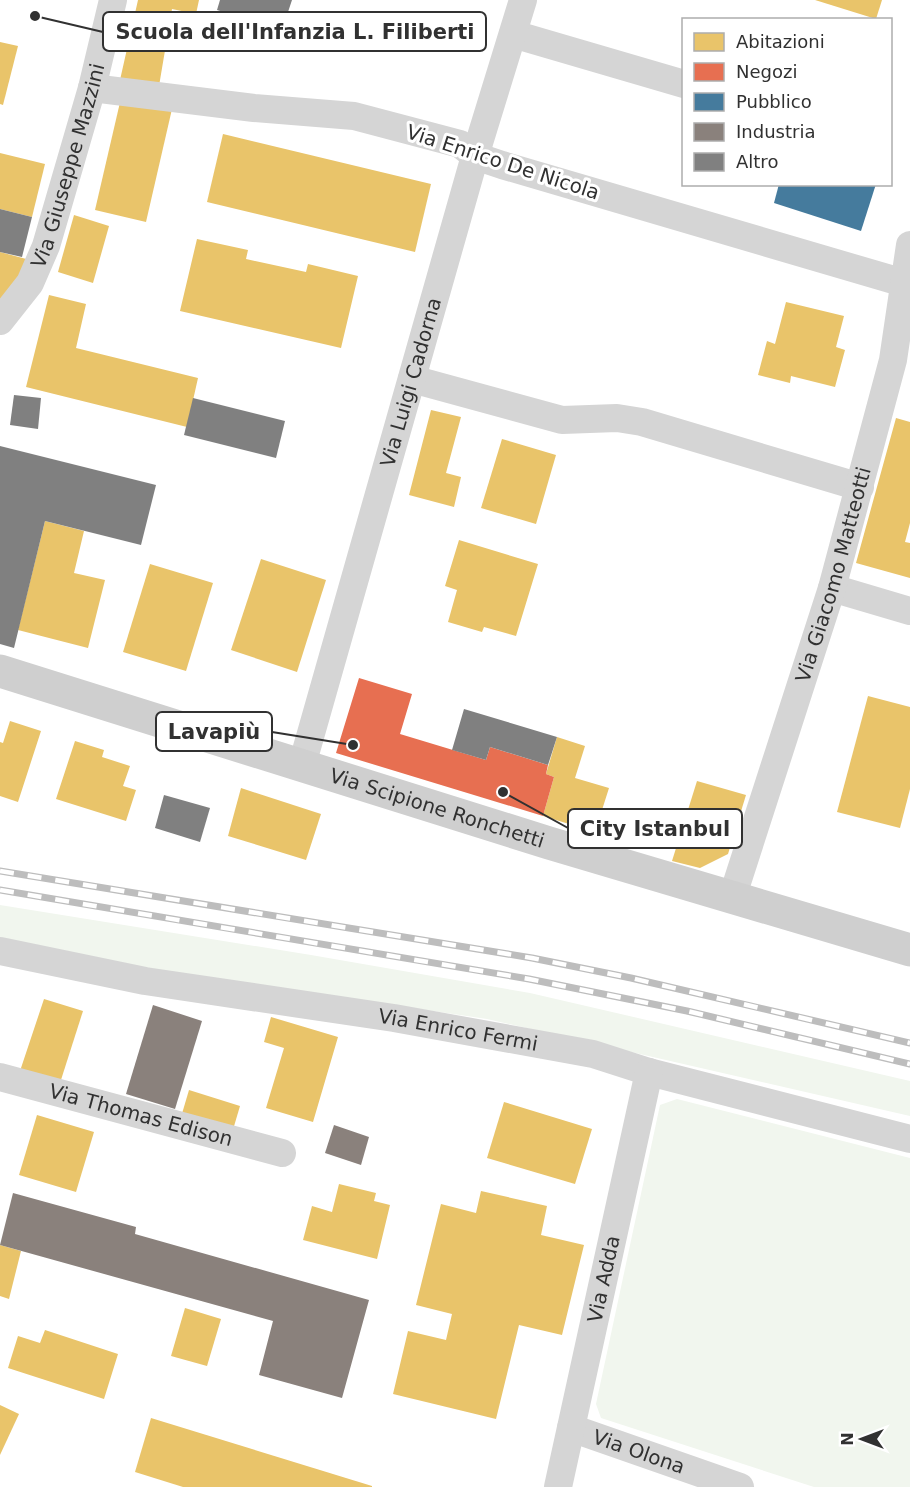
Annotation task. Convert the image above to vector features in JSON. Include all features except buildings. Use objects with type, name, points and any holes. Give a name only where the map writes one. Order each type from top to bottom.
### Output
[{"type":"main road","name":"Via Scipione Ronchetti","points":[[0,671],[732,898],[910,950]]},
{"type":"street","name":"Via Giuseppe Mazzini","points":[[0,321],[30,283],[39,264],[92,88],[113,0]]},
{"type":"street","name":"Via Luigi Cadorna","points":[[302,765],[475,156],[523,0]]},
{"type":"street","points":[[513,34],[682,83]]},
{"type":"street","name":"Via Enrico De Nicola","points":[[92,88],[254,108],[354,116],[460,144],[475,156],[904,283]]},
{"type":"street","name":"Via Giacomo Matteotti","points":[[732,898],[832,588],[860,487],[893,360],[910,245]]},
{"type":"street","points":[[412,379],[552,418],[574,420],[617,418],[642,422],[860,487]]},
{"type":"street","points":[[832,588],[910,610]]},
{"type":"street","name":"Via Enrico Fermi","points":[[0,951],[145,981],[394,1018],[569,1049],[593,1054],[649,1072],[910,1139]]},
{"type":"street","name":"Via Adda","points":[[558,1487],[649,1072]]},
{"type":"street","name":"Via Thomas Edison","points":[[0,1077],[282,1153]]},
{"type":"street","name":"Via Olona","points":[[571,1428],[740,1487]]},
{"type":"shaded area","points":[[0,905],[530,993],[910,1081],[910,1116],[487,1019],[162,971],[0,938]]},
{"type":"shaded area","points":[[677,1099],[910,1158],[910,1487],[814,1487],[601,1418],[596,1404],[660,1105]]},
{"type":"railway","points":[[0,871],[532,958],[631,978],[910,1043]]},
{"type":"railway","points":[[0,890],[529,979],[687,1011],[910,1064]]},
{"type":"place","name":"Scuola dell'Infanzia L. Filiberti","points":[[35,16]]},
{"type":"place","name":"Lavapiù","points":[[353,745]]},
{"type":"place","name":"City Istanbul","points":[[503,792]]}]
